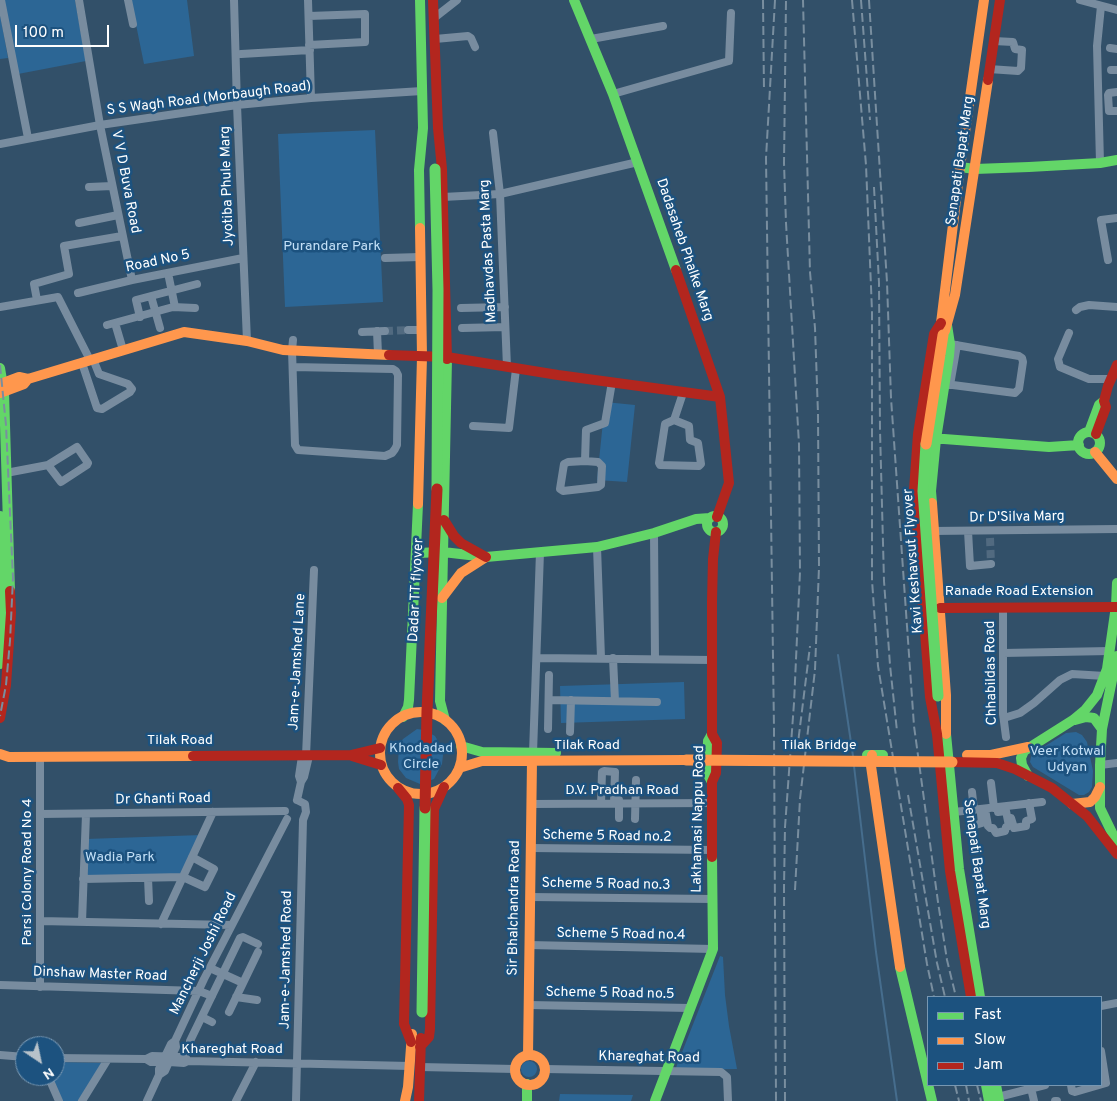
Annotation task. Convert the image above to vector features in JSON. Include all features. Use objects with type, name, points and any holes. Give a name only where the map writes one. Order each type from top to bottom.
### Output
[{"type":"main road","points":[[402,717],[408,707],[409,700],[417,553],[422,357],[419,170],[423,128],[420,0]]},
{"type":"main road","points":[[433,0],[438,128],[442,169],[447,357],[440,701],[445,720]]},
{"type":"main road","name":"Dadasaheb Phalke Marg","points":[[574,0],[613,94],[720,397],[730,483],[714,518]]},
{"type":"main road","name":"Senapati Bapat Marg","points":[[947,330],[955,210],[984,0]]},
{"type":"main road","name":"Senapati Bapat Marg","points":[[947,330],[969,212],[1000,0]]},
{"type":"main road","points":[[973,77],[989,74]]},
{"type":"main road","points":[[970,96],[985,98]]},
{"type":"main road","points":[[423,128],[431,170]]},
{"type":"main road","points":[[431,170],[438,128]]},
{"type":"main road","points":[[960,168],[1100,163],[1117,160]]},
{"type":"main road","name":"Dadar TT flyover","points":[[414,1086],[427,711],[437,493],[438,290],[431,170]]},
{"type":"main road","points":[[955,210],[969,212]]},
{"type":"main road","points":[[947,330],[948,384],[936,440],[931,491],[946,695],[941,734],[930,696],[914,490],[918,434],[934,334],[947,330]]},
{"type":"main road","name":"Kavi Keshavsut Flyover","points":[[941,734],[922,491],[927,435],[947,330]]},
{"type":"main road","points":[[2,388],[24,384],[28,379],[184,332],[247,341],[283,350],[292,345],[365,354],[447,357],[720,397]]},
{"type":"main road","points":[[1092,433],[1099,405],[1104,401],[1117,365]]},
{"type":"main road","points":[[0,368],[5,566],[0,664]]},
{"type":"main road","points":[[1092,433],[1081,436],[1079,444],[1086,454],[1097,450]]},
{"type":"main road","points":[[1092,433],[1100,440],[1097,450]]},
{"type":"main road","points":[[918,434],[936,440],[1049,447],[1079,444]]},
{"type":"main road","points":[[1097,450],[1117,468]]},
{"type":"main road","points":[[1097,450],[1117,479]]},
{"type":"main road","points":[[419,474],[445,472]]},
{"type":"main road","points":[[0,516],[11,613],[6,685],[0,718]]},
{"type":"main road","points":[[417,553],[443,552],[486,557],[598,547],[654,533],[696,519],[714,518]]},
{"type":"main road","name":"Lakhamasi Nappu Road","points":[[655,1101],[713,949],[712,782],[716,773],[718,743],[712,734],[713,559],[716,532],[711,531],[708,527],[708,522],[714,518]]},
{"type":"main road","points":[[444,520],[461,543],[486,557]]},
{"type":"main road","points":[[442,598],[461,573],[486,557]]},
{"type":"main road","points":[[1117,584],[1113,654],[1113,701],[1102,729],[1100,765],[1100,808],[1117,843]]},
{"type":"main road","name":"Ranade Road Extension","points":[[940,608],[1116,606]]},
{"type":"main road","points":[[411,644],[441,642]]},
{"type":"main road","points":[[952,759],[1028,747],[1073,720],[1085,710],[1097,695],[1113,654]]},
{"type":"main road","points":[[413,713],[435,715],[445,720],[452,727],[458,736],[461,746],[459,768],[444,787],[434,809],[430,1029],[429,1037],[416,1045],[404,1024],[410,805],[388,778],[381,765],[380,748],[384,736],[392,725],[402,717],[413,713]]},
{"type":"main road","points":[[1073,720],[1086,717],[1094,718],[1102,729]]},
{"type":"main road","name":"Senapati Bapat Marg","points":[[941,734],[980,996]]},
{"type":"main road","name":"Senapati Bapat Marg","points":[[941,734],[950,871],[971,996]]},
{"type":"main road","name":"Tilak Road","points":[[461,746],[482,752],[533,757]]},
{"type":"main road","points":[[1028,747],[1021,758],[1022,765],[1028,776]]},
{"type":"main road","name":"Tilak Road","points":[[3,757],[351,755],[380,748]]},
{"type":"main road","name":"Tilak Road","points":[[351,755],[381,765]]},
{"type":"main road","name":"Tilak Road","points":[[459,768],[482,761],[533,757],[686,758]]},
{"type":"main road","name":"Sir Bhalchandra Road","points":[[528,1055],[533,757]]},
{"type":"main road","name":"Tilak Bridge","points":[[686,758],[952,759]]},
{"type":"main road","points":[[872,758],[897,956],[927,1080]]},
{"type":"main road","points":[[952,759],[997,763],[1052,788],[1096,824],[1117,854]]},
{"type":"main road","points":[[398,788],[409,793],[421,794],[433,792],[444,787]]},
{"type":"main road","points":[[1072,804],[1090,802],[1100,787]]},
{"type":"main road","points":[[528,1055],[542,1060],[545,1069],[541,1079],[527,1084],[520,1080],[515,1069],[519,1060],[528,1055]]},
{"type":"main road","points":[[526,1101],[527,1084]]},
{"type":"main road","points":[[405,1101],[414,1086]]},
{"type":"main road","points":[[409,1101],[414,1086]]},
{"type":"main road","points":[[414,1086],[419,1101]]},
{"type":"main road","points":[[414,1086],[425,1101]]},
{"type":"main road","points":[[928,1086],[932,1101]]},
{"type":"main road","points":[[987,1086],[996,1100]]},
{"type":"main road","points":[[996,1086],[996,1100]]},
{"type":"street","points":[[2,0],[28,138]]},
{"type":"street","name":"V V D Buva Road","points":[[79,0],[100,125],[132,280]]},
{"type":"street","points":[[128,0],[133,24]]},
{"type":"street","name":"Jyotiba Phule Marg","points":[[234,0],[247,341]]},
{"type":"street","points":[[308,0],[312,98]]},
{"type":"street","points":[[434,18],[457,0]]},
{"type":"street","points":[[1080,0],[1117,10]]},
{"type":"street","points":[[1100,163],[1097,46],[1102,6]]},
{"type":"street","points":[[613,94],[729,61],[731,13]]},
{"type":"street","points":[[240,54],[365,42],[364,14],[309,16]]},
{"type":"street","points":[[591,39],[663,26]]},
{"type":"street","points":[[435,39],[468,36],[475,47]]},
{"type":"street","points":[[989,74],[1018,71],[1022,68],[1022,50],[1015,49],[1013,42],[994,41]]},
{"type":"street","name":"S S Wagh Road (Morbaugh Road)","points":[[0,144],[100,125],[237,105],[422,91]]},
{"type":"street","points":[[1117,92],[1109,93],[1108,95],[1109,111],[1117,111]]},
{"type":"street","name":"Madhavdas Pasta Marg","points":[[473,426],[509,428],[512,368],[505,327],[500,194],[493,133]]},
{"type":"street","points":[[443,197],[500,194],[638,162]]},
{"type":"street","points":[[89,188],[112,186]]},
{"type":"street","points":[[79,223],[118,215]]},
{"type":"street","points":[[1108,260],[1101,220],[1117,218]]},
{"type":"street","points":[[37,300],[34,284],[69,274],[64,246],[122,236]]},
{"type":"street","points":[[385,258],[420,257]]},
{"type":"street","name":"Road No 5","points":[[78,294],[132,280],[243,258]]},
{"type":"street","points":[[168,273],[175,306]]},
{"type":"street","points":[[136,300],[197,284]]},
{"type":"street","points":[[134,291],[140,316]]},
{"type":"street","points":[[0,307],[58,296],[88,361],[99,374],[128,384],[131,391],[102,409],[98,409],[86,375],[88,361]]},
{"type":"street","points":[[151,296],[160,328]]},
{"type":"street","points":[[1076,310],[1090,305],[1117,307]]},
{"type":"street","points":[[122,350],[111,324],[175,306],[195,308]]},
{"type":"street","points":[[461,308],[505,307]]},
{"type":"street","points":[[462,328],[505,327]]},
{"type":"street","points":[[408,330],[422,330]]},
{"type":"street","points":[[947,330],[1020,357],[1023,362],[1019,390],[1013,393],[948,384]]},
{"type":"street","points":[[377,331],[378,354]]},
{"type":"street","points":[[362,332],[385,331]]},
{"type":"street","points":[[1069,333],[1058,359],[1060,367],[1090,379],[1112,382]]},
{"type":"street","points":[[292,345],[295,444],[298,450],[387,456],[392,453],[397,446],[397,373],[393,369],[293,366]]},
{"type":"street","points":[[365,354],[366,368]]},
{"type":"street","points":[[86,375],[96,371]]},
{"type":"street","points":[[585,461],[586,430],[605,423],[612,382]]},
{"type":"street","points":[[674,420],[683,392]]},
{"type":"street","points":[[674,420],[689,426],[689,439],[698,443],[699,466],[660,465],[664,424],[674,420]]},
{"type":"street","points":[[4,475],[48,466],[77,447],[88,463],[61,482],[48,466]]},
{"type":"street","points":[[585,461],[598,462],[602,466],[601,485],[598,487],[563,491],[560,489],[564,464],[585,461]]},
{"type":"street","name":"Dr D'Silva Marg","points":[[917,532],[968,531],[990,535],[1117,529]]},
{"type":"street","points":[[968,531],[970,566],[991,564]]},
{"type":"street","points":[[654,533],[655,659]]},
{"type":"street","points":[[598,547],[601,658]]},
{"type":"street","name":"Sir Bhalchandra Road","points":[[533,757],[540,552]]},
{"type":"street","name":"Jam-e-Jamshed Lane","points":[[298,800],[301,782],[299,776],[306,756],[314,570]]},
{"type":"street","name":"Chhabildas Road","points":[[1003,607],[1004,718],[1006,737]]},
{"type":"street","name":"Ranade Road Extension","points":[[923,608],[940,608]]},
{"type":"street","points":[[1003,653],[1113,654]]},
{"type":"street","points":[[537,658],[712,660]]},
{"type":"street","points":[[613,658],[614,701]]},
{"type":"street","points":[[1004,718],[1020,713],[1060,680],[1072,674],[1105,676]]},
{"type":"street","points":[[548,728],[549,675]]},
{"type":"street","points":[[536,688],[549,689]]},
{"type":"street","points":[[549,700],[657,702]]},
{"type":"street","points":[[570,732],[571,700]]},
{"type":"street","name":"Parsi Colony Road No 4","points":[[40,756],[40,986]]},
{"type":"street","points":[[1100,765],[1117,763]]},
{"type":"street","points":[[601,803],[602,772],[604,770],[614,771],[619,818]]},
{"type":"street","points":[[618,805],[619,778]]},
{"type":"street","points":[[635,819],[636,780]]},
{"type":"street","points":[[972,833],[972,826],[982,823],[991,783]]},
{"type":"street","points":[[972,792],[984,810]]},
{"type":"street","points":[[286,815],[295,823],[303,820],[306,808],[298,800]]},
{"type":"street","name":"Mancherji Joshi Road","points":[[147,1101],[159,1075],[165,1071],[167,1060],[176,1047],[175,1041],[194,1000],[290,804],[298,800]]},
{"type":"street","points":[[954,812],[1042,802]]},
{"type":"street","name":"D.V. Pradhan Road","points":[[531,804],[601,803],[635,805],[712,803]]},
{"type":"street","points":[[1010,810],[1013,828],[1026,826],[1026,821],[1032,818],[1029,803]]},
{"type":"street","points":[[161,924],[213,812]]},
{"type":"street","name":"Dr Ghanti Road","points":[[40,814],[213,812],[286,815]]},
{"type":"street","points":[[82,922],[86,814]]},
{"type":"street","name":"Jam-e-Jamshed Road","points":[[296,1101],[303,820]]},
{"type":"street","name":"Scheme 5 Road no.2","points":[[531,848],[712,850]]},
{"type":"street","points":[[83,880],[183,877],[205,887],[214,871],[213,867],[192,857]]},
{"type":"street","points":[[148,878],[149,901]]},
{"type":"street","name":"Scheme 5 Road no.3","points":[[530,896],[712,899]]},
{"type":"street","points":[[40,921],[231,925]]},
{"type":"street","points":[[227,1049],[195,1049],[190,1045],[190,1041],[242,937],[258,948],[229,1012]]},
{"type":"street","points":[[223,943],[235,948]]},
{"type":"street","name":"Scheme 5 Road no.4","points":[[529,945],[713,949]]},
{"type":"street","points":[[214,959],[227,965]]},
{"type":"street","points":[[210,968],[243,983]]},
{"type":"street","points":[[204,980],[217,985]]},
{"type":"street","name":"Dinshaw Master Road","points":[[0,985],[199,990]]},
{"type":"street","points":[[199,990],[212,996]]},
{"type":"street","points":[[236,997],[257,1000]]},
{"type":"street","points":[[194,1000],[207,1006]]},
{"type":"street","points":[[1102,1006],[1117,1003]]},
{"type":"street","name":"Scheme 5 Road no.5","points":[[529,1005],[690,1008]]},
{"type":"street","points":[[202,1017],[212,1022]]},
{"type":"street","points":[[184,1022],[197,1027]]},
{"type":"street","points":[[205,1049],[205,1061]]},
{"type":"street","points":[[216,1061],[217,1049]]},
{"type":"street","points":[[0,1055],[15,1056]]},
{"type":"street","points":[[1102,1057],[1106,1083],[1102,1084]]},
{"type":"street","name":"Khareghat Road","points":[[65,1058],[146,1059],[151,1062],[167,1060],[184,1063],[188,1060],[515,1069]]},
{"type":"street","points":[[82,1101],[108,1059]]},
{"type":"street","points":[[236,1101],[256,1062]]},
{"type":"street","name":"Khareghat Road","points":[[545,1069],[724,1073],[728,1081],[728,1101]]},
{"type":"street","points":[[52,1086],[59,1101]]},
{"type":"street","points":[[996,1100],[1040,1086]]},
{"type":"street","points":[[1071,1086],[1073,1092],[1086,1087]]},
{"type":"street","points":[[1031,1088],[1034,1101]]},
{"type":"green space","points":[[4,0],[75,0],[86,61],[18,74]]},
{"type":"green space","points":[[131,0],[187,0],[194,56],[144,64]]},
{"type":"green space","points":[[0,14],[8,58],[0,59]]},
{"type":"green space","name":"Purandare Park","points":[[375,130],[383,302],[285,307],[278,134]]},
{"type":"green space","points":[[605,402],[635,405],[627,482],[597,480]]},
{"type":"green space","points":[[684,682],[685,719],[561,723],[560,686]]},
{"type":"green space","name":"Khodadad Circle","points":[[417,729],[424,730],[435,736],[442,748],[443,755],[442,764],[434,779],[420,784],[406,778],[399,769],[398,762],[399,746],[403,739]]},
{"type":"green space","name":"Veer Kotwal Udyan","points":[[1076,732],[1082,735],[1087,742],[1093,771],[1092,787],[1084,795],[1079,795],[1033,767],[1030,762],[1034,753],[1066,733]]},
{"type":"green space","name":"Wadia Park","points":[[202,835],[183,876],[84,879],[86,839]]},
{"type":"green space","points":[[720,956],[723,957],[725,995],[737,1069],[675,1070]]},
{"type":"green space","points":[[529,1061],[537,1069],[529,1077],[521,1069]]},
{"type":"green space","points":[[65,1062],[102,1063],[78,1101],[61,1101],[54,1086],[65,1086]]},
{"type":"green space","points":[[560,1094],[633,1095],[631,1101],[559,1101]]},
{"type":"waterway","points":[[838,655],[853,756]]},
{"type":"waterway","points":[[854,766],[876,952],[897,1101]]},
{"type":"tunnel","points":[[385,331],[408,330]]},
{"type":"tunnel","points":[[990,538],[991,564]]},
{"type":"railway","points":[[763,0],[764,91]]},
{"type":"railway","points":[[775,0],[766,158],[774,729],[776,1101]]},
{"type":"railway","points":[[785,1101],[785,827],[794,703],[800,572],[799,444],[784,163],[786,0]]},
{"type":"railway","points":[[795,890],[800,799],[815,670],[819,567],[818,414],[815,328],[810,272],[803,0]]},
{"type":"railway","points":[[852,0],[866,165],[872,311],[872,580],[878,666],[934,996]]},
{"type":"railway","points":[[861,0],[870,120]]},
{"type":"railway","points":[[869,0],[887,282],[891,398],[914,726],[938,902],[947,960],[956,996]]},
{"type":"railway","points":[[874,187],[879,283],[884,581],[897,731]]},
{"type":"railway","points":[[0,365],[6,425],[13,578],[6,685],[0,716]]},
{"type":"railway","points":[[797,751],[810,646]]},
{"type":"railway","points":[[908,795],[937,963],[945,996]]},
{"type":"railway","points":[[955,1086],[959,1101]]},
{"type":"railway","points":[[966,1086],[969,1101]]},
{"type":"railway","points":[[977,1086],[981,1101]]},
{"type":"traffic: fast","points":[[420,0],[423,128],[419,170],[420,228]]},
{"type":"traffic: fast","points":[[574,0],[613,94],[676,270]]},
{"type":"traffic: fast","points":[[960,167],[975,169],[1029,167],[1100,163],[1117,160]]},
{"type":"traffic: fast","points":[[435,169],[438,290],[437,489]]},
{"type":"traffic: fast","points":[[932,503],[931,491],[936,439],[949,356],[950,344],[947,325]]},
{"type":"traffic: fast","points":[[445,720],[440,701],[447,359]]},
{"type":"traffic: fast","points":[[0,368],[4,392],[10,591]]},
{"type":"traffic: fast","points":[[1089,432],[1099,405],[1104,401]]},
{"type":"traffic: fast","points":[[1089,432],[1097,435],[1100,443],[1097,451],[1089,454],[1081,451],[1078,443],[1081,435],[1089,432]]},
{"type":"traffic: fast","points":[[931,438],[1049,447],[1079,445]]},
{"type":"traffic: fast","points":[[926,444],[923,491],[938,696]]},
{"type":"traffic: fast","points":[[403,717],[409,700],[418,504]]},
{"type":"traffic: fast","points":[[0,516],[4,612],[0,664]]},
{"type":"traffic: fast","points":[[715,516],[723,524],[715,532],[707,524],[715,516]]},
{"type":"traffic: fast","points":[[417,553],[443,552],[486,557],[597,547],[654,533],[696,519],[710,518]]},
{"type":"traffic: fast","points":[[1028,776],[1022,765],[1021,758],[1024,751],[1073,720],[1085,710],[1097,695],[1107,669],[1116,606],[1117,583]]},
{"type":"traffic: fast","points":[[1117,656],[1102,729],[1100,765],[1100,808],[1117,843]]},
{"type":"traffic: fast","points":[[1075,720],[1086,717],[1094,718],[1102,729]]},
{"type":"traffic: fast","points":[[712,734],[708,741],[707,773],[712,782]]},
{"type":"traffic: fast","points":[[946,734],[959,869],[980,996]]},
{"type":"traffic: fast","points":[[461,746],[482,752],[556,753]]},
{"type":"traffic: fast","points":[[867,755],[883,755]]},
{"type":"traffic: fast","points":[[422,1012],[425,808]]},
{"type":"traffic: fast","points":[[655,1101],[713,949],[712,857]]},
{"type":"traffic: fast","points":[[900,967],[927,1080]]},
{"type":"traffic: fast","points":[[527,1084],[527,1101]]},
{"type":"traffic: fast","points":[[928,1086],[932,1101]]},
{"type":"traffic: fast","points":[[986,1086],[989,1101]]},
{"type":"traffic: fast","points":[[996,1086],[999,1101]]},
{"type":"traffic: slow","points":[[942,328],[941,323],[960,167],[984,0]]},
{"type":"traffic: slow","points":[[945,331],[955,295],[988,80]]},
{"type":"traffic: slow","points":[[418,504],[422,357],[420,228]]},
{"type":"traffic: slow","points":[[0,393],[24,384],[28,379],[184,332],[247,341],[283,350],[389,355]]},
{"type":"traffic: slow","points":[[926,444],[943,335]]},
{"type":"traffic: slow","points":[[0,384],[19,377],[28,379]]},
{"type":"traffic: slow","points":[[1095,452],[1117,479]]},
{"type":"traffic: slow","points":[[932,503],[946,695],[946,734]]},
{"type":"traffic: slow","points":[[442,598],[461,573],[486,557]]},
{"type":"traffic: slow","points":[[421,712],[437,715],[450,724],[459,737],[462,753],[459,769],[450,782],[437,791],[421,794],[405,791],[392,782],[383,769],[380,753],[383,737],[392,724],[405,715],[421,712]]},
{"type":"traffic: slow","points":[[967,755],[991,755],[1028,747]]},
{"type":"traffic: slow","points":[[0,754],[9,757],[193,756]]},
{"type":"traffic: slow","points":[[872,755],[871,766],[900,967]]},
{"type":"traffic: slow","points":[[459,768],[482,761],[686,760]]},
{"type":"traffic: slow","points":[[686,760],[952,762]]},
{"type":"traffic: slow","points":[[528,1055],[532,761]]},
{"type":"traffic: slow","points":[[1072,804],[1090,802],[1100,787]]},
{"type":"traffic: slow","points":[[405,1101],[408,1087],[412,1034]]},
{"type":"traffic: slow","points":[[530,1055],[536,1056],[544,1064],[545,1070],[544,1076],[536,1084],[530,1085],[524,1084],[516,1076],[515,1070],[516,1064],[524,1056],[530,1055]]},
{"type":"traffic: jam","points":[[433,0],[438,128],[442,169],[447,359]]},
{"type":"traffic: jam","points":[[988,80],[1000,0]]},
{"type":"traffic: jam","points":[[676,270],[720,397],[729,483],[717,517]]},
{"type":"traffic: jam","points":[[937,734],[930,697],[914,490],[918,434],[934,334],[941,323]]},
{"type":"traffic: jam","points":[[389,355],[447,357],[558,375],[720,397]]},
{"type":"traffic: jam","points":[[1096,434],[1106,407],[1104,401],[1108,386],[1117,365]]},
{"type":"traffic: jam","points":[[425,808],[427,711],[437,489]]},
{"type":"traffic: jam","points":[[444,520],[461,543],[486,557]]},
{"type":"traffic: jam","points":[[712,857],[712,782],[716,773],[717,743],[712,734],[712,601],[716,532]]},
{"type":"traffic: jam","points":[[0,718],[6,685],[11,613],[10,591]]},
{"type":"traffic: jam","points":[[940,608],[1117,607]]},
{"type":"traffic: jam","points":[[937,734],[950,871],[971,996]]},
{"type":"traffic: jam","points":[[193,756],[351,755],[380,748]]},
{"type":"traffic: jam","points":[[352,756],[381,765]]},
{"type":"traffic: jam","points":[[952,762],[997,763],[1015,769],[1052,788],[1087,816],[1117,854]]},
{"type":"traffic: jam","points":[[420,1047],[429,1037],[430,1029],[434,809],[444,787]]},
{"type":"traffic: jam","points":[[398,788],[407,799],[409,805],[404,1024],[411,1042]]},
{"type":"traffic: jam","points":[[419,1101],[421,1038]]}]
